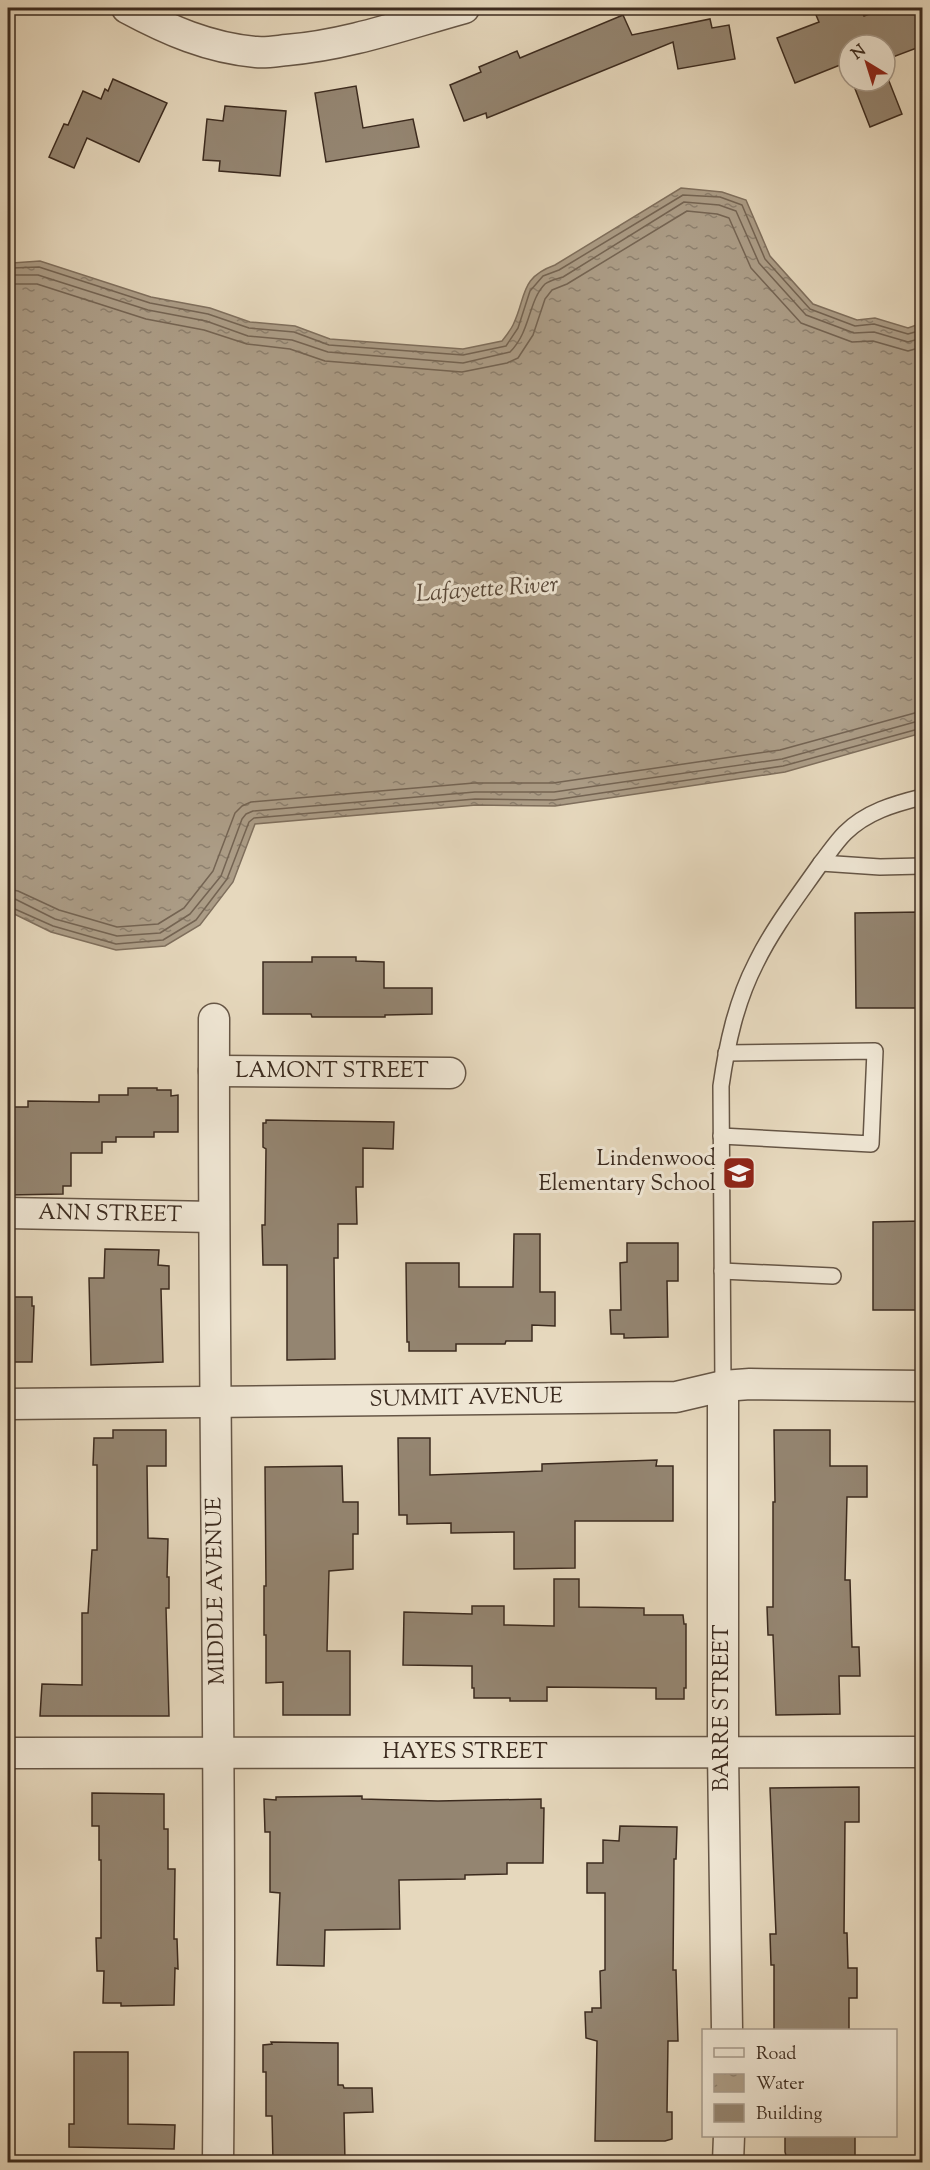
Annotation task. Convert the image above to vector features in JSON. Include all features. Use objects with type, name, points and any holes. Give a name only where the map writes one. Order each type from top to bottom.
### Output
[{"type":"street","points":[[127,8],[165,28],[210,44],[257,52],[306,48],[356,39],[464,8]]},
{"type":"street","name":"MIDDLE AVENUE","points":[[214,1019],[214,1402],[219,1753],[218,2163]]},
{"type":"street","name":"LAMONT STREET","points":[[214,1071],[450,1073]]},
{"type":"street","name":"ANN STREET","points":[[8,1213],[213,1217]]},
{"type":"street","name":"SUMMIT AVENUE","points":[[8,1404],[676,1397],[723,1386],[750,1384],[922,1386]]},
{"type":"street","name":"BARRE STREET","points":[[723,1386],[723,1752],[727,2029]]},
{"type":"street","name":"HAYES STREET","points":[[8,1753],[922,1752]]},
{"type":"street","points":[[728,2163],[729,2137]]},
{"type":"lane","points":[[723,1386],[721,1086],[726,1053],[740,999],[756,963],[776,929],[821,863],[845,833],[864,818],[891,805],[922,797]]},
{"type":"lane","points":[[821,863],[922,867]]},
{"type":"lane","points":[[721,1136],[871,1144],[875,1051],[726,1053]]},
{"type":"lane","points":[[722,1271],[833,1276]]},
{"type":"water","name":"Lafayette River","points":[[681,188],[722,192],[746,200],[770,256],[813,304],[857,320],[875,318],[908,328],[922,323],[922,733],[785,772],[555,806],[476,805],[255,824],[233,882],[200,925],[165,946],[116,950],[51,932],[8,911],[8,259],[12,263],[40,261],[151,297],[210,308],[250,322],[295,326],[330,339],[463,349],[502,341],[513,325],[526,289],[535,276]]},
{"type":"building","points":[[813,8],[860,8],[864,16],[885,8],[922,8],[922,46],[897,55],[897,33],[837,33],[837,66],[795,83],[777,38],[819,22]]},
{"type":"building","points":[[623,15],[632,35],[710,19],[712,28],[729,25],[735,59],[678,69],[673,42],[487,118],[486,113],[464,121],[450,85],[481,72],[479,67],[517,51],[520,58]]},
{"type":"building","points":[[113,79],[167,103],[139,162],[87,138],[74,168],[49,157],[64,124],[68,125],[83,91],[101,99],[105,89],[108,91]]},
{"type":"building","points":[[356,86],[363,128],[413,119],[419,147],[326,162],[315,93]]},
{"type":"building","points":[[857,93],[894,93],[902,114],[870,127]]},
{"type":"building","points":[[225,106],[286,111],[280,176],[219,171],[220,161],[203,160],[207,119],[223,121]]},
{"type":"building","points":[[922,912],[922,1008],[856,1008],[855,913]]},
{"type":"building","points":[[312,957],[356,957],[356,961],[384,962],[384,988],[432,988],[432,1014],[385,1015],[385,1017],[312,1017],[311,1014],[263,1014],[263,962],[312,962]]},
{"type":"building","points":[[128,1088],[157,1088],[157,1090],[171,1090],[171,1096],[178,1095],[178,1132],[154,1132],[154,1137],[116,1137],[116,1142],[102,1142],[102,1153],[71,1153],[71,1186],[63,1186],[63,1194],[8,1195],[8,1107],[28,1107],[28,1101],[99,1102],[99,1095],[128,1095]]},
{"type":"building","points":[[266,1120],[394,1122],[393,1149],[363,1148],[363,1187],[356,1187],[357,1224],[338,1224],[338,1258],[334,1258],[335,1359],[287,1360],[287,1265],[263,1265],[262,1225],[265,1225],[266,1149],[263,1147],[263,1123],[266,1123]]},
{"type":"building","points":[[922,1221],[922,1310],[873,1310],[873,1222]]},
{"type":"building","points":[[514,1234],[540,1234],[540,1292],[555,1292],[555,1326],[532,1325],[532,1341],[506,1341],[505,1344],[456,1344],[456,1351],[409,1351],[406,1263],[459,1263],[459,1287],[513,1287]]},
{"type":"building","points":[[627,1243],[678,1243],[678,1281],[667,1281],[668,1337],[624,1338],[624,1334],[611,1334],[610,1310],[621,1310],[620,1263],[627,1262]]},
{"type":"building","points":[[105,1249],[159,1250],[158,1265],[169,1266],[169,1289],[161,1289],[163,1362],[91,1365],[89,1278],[104,1278]]},
{"type":"building","points":[[8,1297],[32,1297],[32,1306],[34,1306],[32,1362],[8,1362]]},
{"type":"building","points":[[113,1430],[166,1430],[166,1466],[147,1466],[148,1538],[168,1539],[169,1608],[166,1608],[169,1716],[40,1716],[42,1684],[82,1685],[82,1613],[88,1613],[92,1550],[97,1550],[97,1465],[93,1465],[94,1438],[113,1438]]},
{"type":"building","points":[[774,1430],[830,1430],[830,1466],[867,1466],[867,1497],[847,1497],[845,1580],[850,1580],[852,1647],[859,1647],[860,1676],[839,1676],[840,1714],[776,1715],[773,1635],[768,1635],[767,1607],[773,1607]]},
{"type":"building","points":[[398,1438],[430,1438],[430,1475],[542,1471],[542,1464],[657,1460],[656,1466],[673,1466],[673,1521],[575,1521],[575,1568],[514,1569],[514,1532],[451,1533],[451,1523],[407,1524],[407,1515],[399,1515]]},
{"type":"building","points":[[342,1466],[343,1502],[358,1502],[358,1534],[353,1534],[353,1569],[329,1571],[327,1651],[350,1651],[350,1715],[283,1715],[283,1682],[266,1683],[265,1467]]},
{"type":"building","points":[[554,1579],[579,1579],[579,1607],[644,1608],[644,1615],[683,1615],[684,1624],[686,1624],[684,1699],[656,1699],[656,1688],[547,1687],[547,1701],[474,1698],[472,1666],[403,1665],[404,1612],[472,1614],[472,1606],[504,1606],[504,1625],[554,1626]]},
{"type":"building","points":[[859,1787],[859,1822],[845,1822],[844,1933],[847,1933],[848,1968],[857,1968],[857,1998],[849,1998],[849,2029],[774,2029],[774,1965],[771,1965],[770,1934],[776,1934],[770,1788]]},
{"type":"building","points":[[92,1793],[164,1794],[164,1829],[168,1829],[168,1869],[175,1869],[174,1939],[177,1939],[178,1969],[175,1968],[174,2005],[121,2006],[121,2003],[103,2003],[104,1971],[97,1971],[96,1938],[101,1938],[101,1860],[99,1860],[99,1826],[92,1826]]},
{"type":"building","points":[[362,1796],[362,1799],[438,1801],[541,1799],[541,1808],[544,1808],[543,1863],[507,1863],[507,1874],[465,1875],[465,1879],[399,1880],[400,1929],[325,1930],[324,1966],[277,1965],[280,1893],[270,1892],[270,1832],[265,1832],[264,1799]]},
{"type":"building","points":[[620,1826],[677,1827],[676,1859],[674,1859],[673,1970],[676,1970],[678,2041],[668,2041],[667,2112],[672,2112],[672,2139],[665,2141],[595,2141],[597,2041],[586,2038],[585,2012],[592,2012],[592,2008],[601,2008],[600,1971],[605,1970],[605,1893],[587,1893],[587,1863],[603,1863],[603,1840],[619,1841]]},
{"type":"building","points":[[271,2042],[338,2043],[338,2085],[343,2085],[344,2088],[372,2088],[373,2112],[344,2113],[345,2163],[273,2163],[272,2116],[266,2116],[266,2072],[263,2072],[263,2045],[272,2044]]},
{"type":"building","points":[[74,2052],[128,2052],[128,2124],[175,2125],[174,2149],[69,2147],[69,2124],[74,2124]]},
{"type":"building","points":[[785,2137],[855,2137],[855,2163],[788,2163]]},
{"type":"place","name":"Lindenwood Elementary School","points":[[739,1173]]}]
